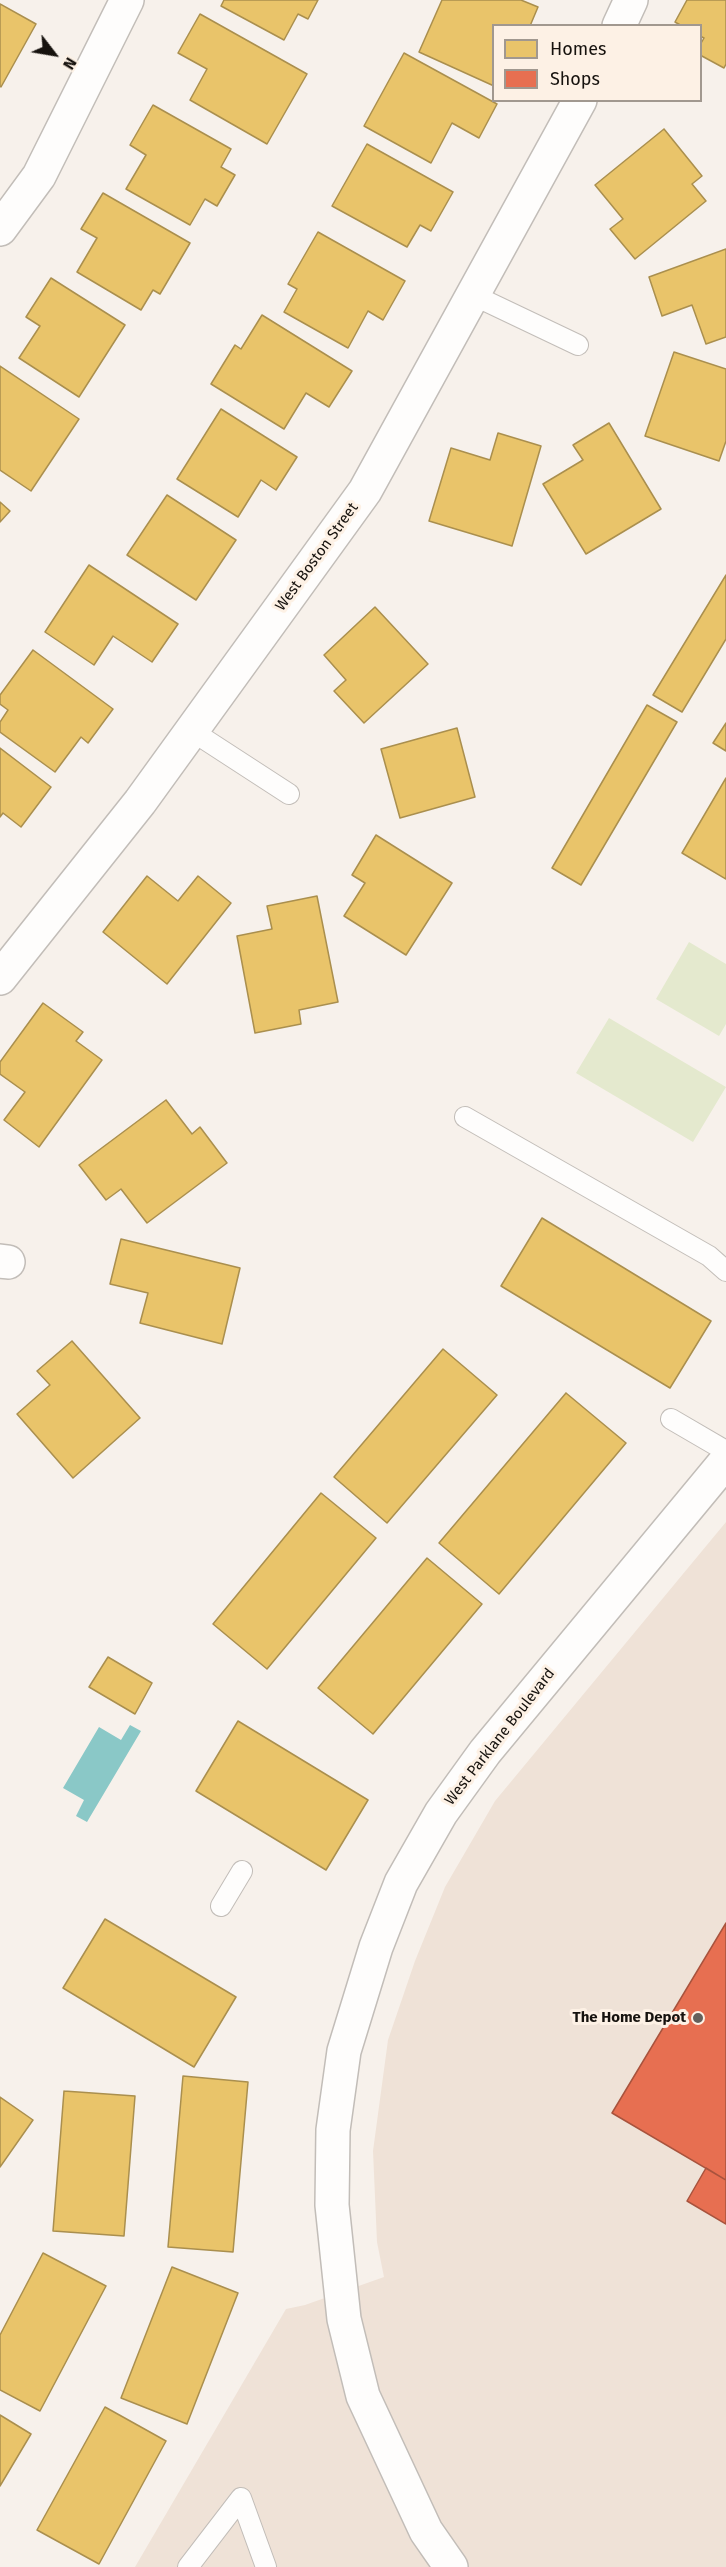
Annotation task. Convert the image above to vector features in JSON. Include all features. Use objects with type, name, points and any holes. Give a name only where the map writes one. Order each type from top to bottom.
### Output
[{"type":"street","points":[[0,229],[39,177],[127,0]]},
{"type":"street","points":[[620,24],[631,0]]},
{"type":"street","name":"West Boston Street","points":[[0,978],[140,802],[365,491],[579,102]]},
{"type":"street","name":"West Parklane Boulevard","points":[[451,2567],[426,2531],[363,2396],[344,2319],[332,2194],[333,2130],[344,2051],[376,1947],[401,1883],[441,1813],[485,1752],[726,1461]]},
{"type":"lane","points":[[473,295],[578,345]]},
{"type":"lane","points":[[192,731],[289,794]]},
{"type":"lane","points":[[465,1117],[709,1256],[726,1271]]},
{"type":"lane","points":[[671,1419],[726,1451]]},
{"type":"lane","points":[[220,1906],[242,1871]]},
{"type":"lane","points":[[188,2567],[241,2498],[266,2567]]},
{"type":"shaded area","points":[[726,1522],[726,2567],[135,2567],[286,2309],[305,2305],[384,2277],[377,2242],[373,2151],[388,2040],[415,1961],[445,1887],[495,1801]]},
{"type":"green space","points":[[689,942],[726,964],[726,1024],[719,1036],[656,999]]},
{"type":"green space","points":[[609,1018],[726,1087],[693,1142],[576,1073]]},
{"type":"water","points":[[130,1725],[141,1731],[87,1822],[76,1816],[84,1800],[63,1788],[99,1727],[121,1740]]},
{"type":"building: Homes","points":[[224,0],[318,0],[308,19],[298,14],[284,40],[221,6]]},
{"type":"building: Homes","points":[[442,0],[521,0],[538,7],[531,24],[492,24],[492,85],[419,52]]},
{"type":"building: Homes","points":[[687,0],[726,0],[726,64],[724,68],[702,56],[704,38],[702,37],[702,24],[675,22]]},
{"type":"building: Homes","points":[[0,4],[36,24],[1,87],[0,86]]},
{"type":"building: Homes","points":[[200,14],[307,74],[267,144],[190,100],[207,69],[178,53]]},
{"type":"building: Homes","points":[[404,53],[497,104],[479,138],[452,123],[431,163],[364,126]]},
{"type":"building: Homes","points":[[153,105],[231,149],[221,167],[235,175],[217,206],[205,199],[190,225],[126,189],[146,155],[130,145]]},
{"type":"building: Homes","points":[[664,129],[702,176],[692,184],[706,201],[635,259],[610,229],[623,219],[595,185]]},
{"type":"building: Homes","points":[[367,144],[453,192],[431,231],[420,225],[407,247],[332,206]]},
{"type":"building: Homes","points":[[103,193],[190,243],[160,294],[153,290],[141,310],[77,272],[97,238],[81,229]]},
{"type":"building: Homes","points":[[318,232],[405,281],[383,320],[368,311],[348,348],[284,312],[297,289],[288,284]]},
{"type":"building: Homes","points":[[726,249],[726,337],[706,344],[692,305],[662,316],[649,277]]},
{"type":"building: Homes","points":[[51,278],[125,325],[79,397],[19,358],[40,326],[26,317]]},
{"type":"building: Homes","points":[[262,315],[352,371],[329,407],[306,393],[284,429],[211,384],[235,345],[241,349]]},
{"type":"building: Homes","points":[[674,352],[726,369],[726,441],[719,461],[645,436]]},
{"type":"building: Homes","points":[[0,366],[79,419],[31,491],[0,470]]},
{"type":"building: Homes","points":[[221,409],[297,457],[276,490],[261,480],[238,517],[177,479]]},
{"type":"building: Homes","points":[[609,423],[661,509],[586,554],[543,484],[583,460],[573,445]]},
{"type":"building: Homes","points":[[498,433],[541,446],[512,546],[429,521],[451,448],[490,460]]},
{"type":"building: Homes","points":[[167,495],[236,540],[196,600],[127,555]]},
{"type":"building: Homes","points":[[0,502],[10,511],[0,522]]},
{"type":"building: Homes","points":[[89,565],[178,624],[152,662],[113,636],[94,665],[45,632]]},
{"type":"building: Homes","points":[[726,575],[726,639],[682,712],[653,695]]},
{"type":"building: Homes","points":[[375,607],[428,664],[364,723],[334,691],[346,680],[324,655]]},
{"type":"building: Homes","points":[[33,650],[113,709],[88,743],[81,737],[55,772],[0,732],[0,722],[8,710],[0,704],[0,695]]},
{"type":"building: Homes","points":[[647,705],[677,722],[581,885],[552,868]]},
{"type":"building: Homes","points":[[726,723],[726,751],[713,743]]},
{"type":"building: Homes","points":[[457,728],[475,797],[400,818],[381,749]]},
{"type":"building: Homes","points":[[0,748],[51,787],[21,827],[3,813],[0,817]]},
{"type":"building: Homes","points":[[726,778],[726,879],[682,853]]},
{"type":"building: Homes","points":[[376,835],[452,883],[406,955],[344,916],[365,883],[352,875]]},
{"type":"building: Homes","points":[[147,876],[178,901],[198,876],[231,903],[167,984],[103,932]]},
{"type":"building: Homes","points":[[317,896],[338,1002],[299,1010],[301,1024],[255,1033],[237,936],[272,929],[267,906]]},
{"type":"building: Homes","points":[[43,1003],[83,1032],[76,1041],[102,1060],[39,1147],[4,1120],[25,1092],[0,1074],[0,1062]]},
{"type":"building: Homes","points":[[166,1100],[192,1134],[200,1127],[227,1163],[147,1223],[121,1189],[106,1200],[79,1165]]},
{"type":"building: Homes","points":[[542,1218],[711,1321],[670,1388],[501,1286]]},
{"type":"building: Homes","points":[[121,1239],[240,1268],[222,1344],[140,1323],[148,1293],[110,1284]]},
{"type":"building: Homes","points":[[72,1341],[140,1418],[73,1478],[17,1414],[50,1385],[37,1371]]},
{"type":"building: Homes","points":[[443,1349],[497,1395],[387,1523],[334,1477]]},
{"type":"building: Homes","points":[[566,1393],[626,1443],[499,1594],[439,1543]]},
{"type":"building: Homes","points":[[321,1493],[376,1538],[267,1669],[213,1624]]},
{"type":"building: Homes","points":[[427,1558],[482,1604],[373,1734],[318,1688]]},
{"type":"building: Homes","points":[[108,1657],[152,1683],[135,1714],[89,1687]]},
{"type":"building: Homes","points":[[238,1721],[368,1800],[326,1870],[196,1791]]},
{"type":"building: Homes","points":[[105,1919],[236,1997],[194,2067],[63,1988]]},
{"type":"building: Homes","points":[[183,2076],[248,2082],[233,2252],[168,2247]]},
{"type":"building: Homes","points":[[64,2091],[135,2096],[124,2236],[53,2231]]},
{"type":"building: Homes","points":[[0,2097],[33,2120],[0,2167]]},
{"type":"building: Homes","points":[[43,2253],[106,2286],[40,2411],[0,2390],[0,2335]]},
{"type":"building: Homes","points":[[172,2267],[238,2293],[187,2424],[121,2398]]},
{"type":"building: Homes","points":[[105,2407],[166,2441],[99,2564],[37,2530]]},
{"type":"building: Homes","points":[[0,2415],[31,2434],[0,2486]]},
{"type":"building: Shops","name":"The Home Depot","points":[[726,1923],[726,2180],[612,2113]]},
{"type":"building: Shops","points":[[706,2168],[726,2180],[726,2224],[687,2201]]},
{"type":"place","name":"The Home Depot","points":[[698,2018]]}]
